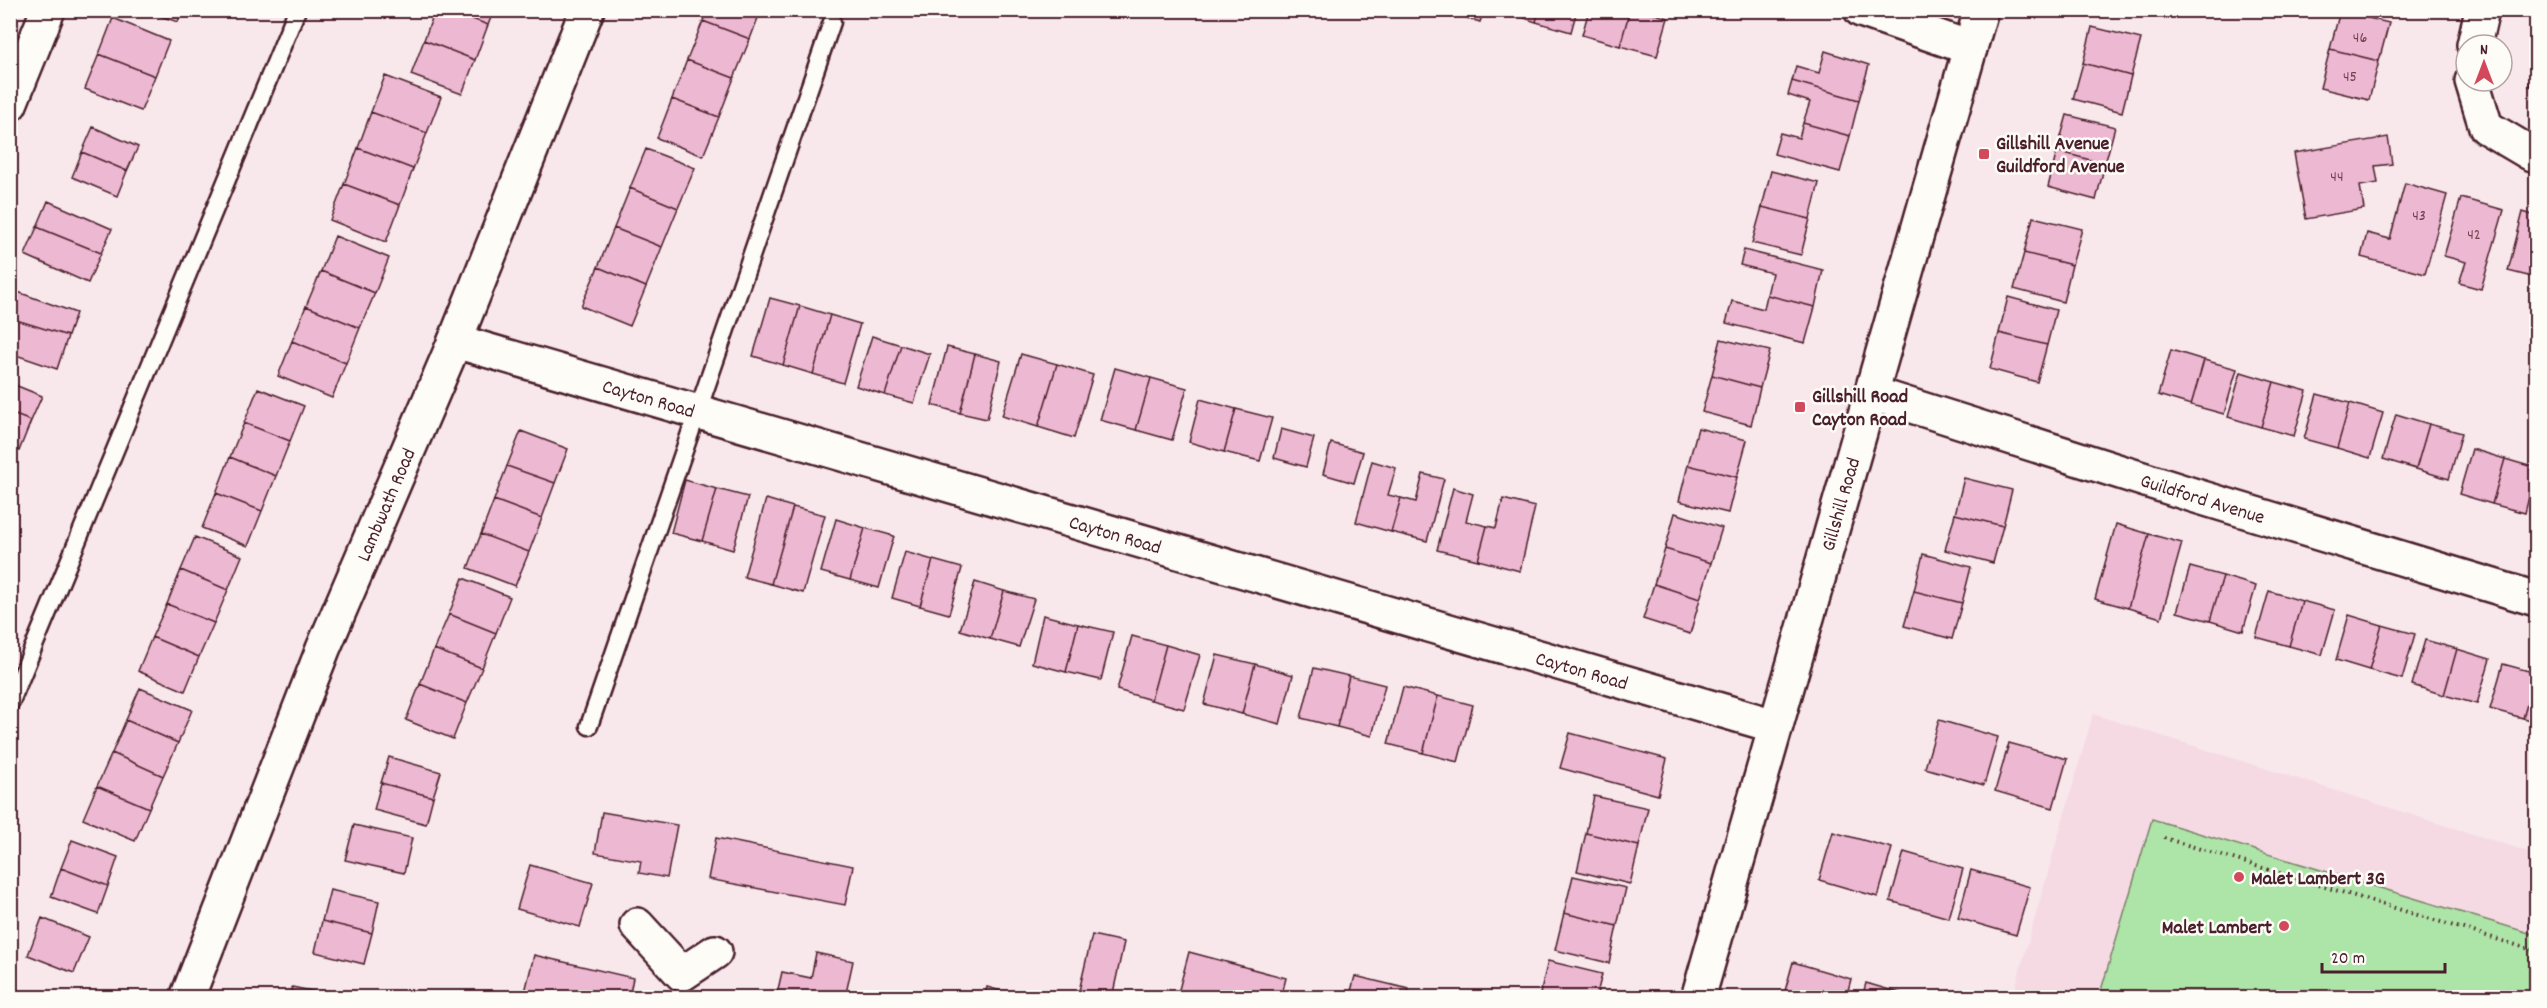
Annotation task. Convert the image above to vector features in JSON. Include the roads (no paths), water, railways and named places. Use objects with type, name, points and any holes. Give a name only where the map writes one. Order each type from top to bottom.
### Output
[{"type":"street","points":[[10,104],[48,10]]},
{"type":"street","name":"Lambwath Road","points":[[193,996],[323,649],[455,341],[587,10]]},
{"type":"street","points":[[1861,10],[1970,48]]},
{"type":"street","name":"Gillshill Road","points":[[1698,998],[1981,10]]},
{"type":"street","points":[[2477,33],[2482,10]]},
{"type":"street","points":[[2476,93],[2486,127],[2536,155]]},
{"type":"street","name":"Cayton Road","points":[[455,341],[1775,726]]},
{"type":"street","name":"Guildford Avenue","points":[[1871,393],[2196,496],[2536,598]]},
{"type":"street","points":[[637,925],[679,986],[715,952]]},
{"type":"lane","points":[[10,704],[297,10]]},
{"type":"lane","points":[[589,726],[832,22]]},
{"type":"place","name":"Gillshill Avenue Guildford Avenue","points":[[1984,154]]},
{"type":"place","name":"Gillshill Road Cayton Road","points":[[1800,407]]},
{"type":"place","name":"Malet Lambert 3G","points":[[2239,877]]},
{"type":"place","name":"Malet Lambert","points":[[2284,926]]}]
